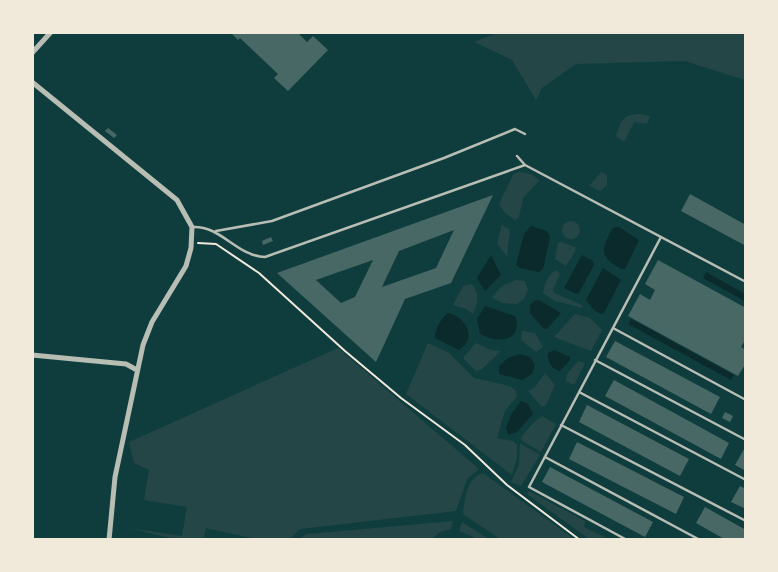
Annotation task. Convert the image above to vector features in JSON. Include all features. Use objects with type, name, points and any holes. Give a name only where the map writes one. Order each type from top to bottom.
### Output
[{"type":"street","points":[[32,53],[51,32]]},
{"type":"street","points":[[32,82],[177,200],[186,212],[192,227],[192,242],[186,266],[152,322],[143,344],[115,477],[109,540]]},
{"type":"street","points":[[32,355],[126,364],[137,370]]},
{"type":"lane","points":[[216,231],[272,221],[444,158],[515,129],[525,134]]},
{"type":"lane","points":[[517,156],[525,165],[746,282]]},
{"type":"lane","points":[[192,227],[204,226],[216,231],[248,253],[265,257],[525,165]]},
{"type":"lane","points":[[627,540],[528,486],[661,237]]},
{"type":"lane","points":[[612,328],[746,400]]},
{"type":"lane","points":[[596,360],[746,440]]},
{"type":"lane","points":[[578,392],[746,480]]},
{"type":"lane","points":[[561,425],[746,521]]},
{"type":"lane","points":[[544,457],[700,540]]},
{"type":"path","points":[[192,242],[216,244],[259,273],[344,351],[401,398],[465,445],[507,485],[580,540]]},
{"type":"shaded area","points":[[497,33],[745,33],[745,80],[685,61],[576,64],[542,88],[536,100],[512,60],[474,42]]},
{"type":"shaded area","points":[[640,114],[650,116],[647,124],[634,122],[624,142],[616,136],[623,119]]},
{"type":"shaded area","points":[[518,172],[532,175],[539,181],[523,198],[519,217],[515,220],[505,213],[499,204],[513,175]]},
{"type":"shaded area","points":[[601,172],[607,175],[607,185],[600,191],[589,186]]},
{"type":"shaded area","points":[[567,221],[575,221],[580,226],[578,237],[567,239],[562,234],[562,226]]},
{"type":"shaded area","points":[[502,225],[510,230],[507,257],[497,243]]},
{"type":"shaded area","points":[[531,226],[547,231],[550,237],[543,269],[539,272],[520,268],[516,265],[524,234]]},
{"type":"shaded area","points":[[615,227],[619,227],[639,240],[625,269],[621,269],[609,260],[604,252],[608,237]]},
{"type":"shaded area","points":[[561,242],[575,247],[576,250],[566,266],[555,259],[558,243]]},
{"type":"shaded area","points":[[491,255],[501,275],[485,291],[477,278]]},
{"type":"shaded area","points":[[582,255],[593,261],[594,265],[579,293],[576,294],[564,288]]},
{"type":"shaded area","points":[[603,268],[621,280],[604,313],[601,314],[594,310],[586,300]]},
{"type":"shaded area","points":[[557,270],[560,274],[553,290],[554,293],[582,305],[583,308],[555,301],[543,293],[549,276]]},
{"type":"shaded area","points":[[706,272],[745,294],[745,301],[703,278]]},
{"type":"shaded area","points":[[516,280],[525,281],[528,290],[524,299],[517,304],[502,303],[492,297],[502,286]]},
{"type":"shaded area","points":[[472,284],[477,299],[473,314],[466,309],[453,305],[463,286]]},
{"type":"shaded area","points":[[539,300],[561,313],[547,329],[543,328],[530,313],[530,305],[534,301]]},
{"type":"shaded area","points":[[485,306],[515,316],[517,325],[516,331],[512,336],[501,340],[480,334],[477,319]]},
{"type":"shaded area","points":[[448,313],[464,323],[469,334],[465,345],[459,350],[435,338],[439,324]]},
{"type":"shaded area","points":[[575,314],[590,318],[602,330],[591,351],[554,337]]},
{"type":"shaded area","points":[[631,319],[734,375],[731,380],[628,324]]},
{"type":"shaded area","points":[[522,331],[535,333],[543,347],[536,352],[521,340]]},
{"type":"shaded area","points":[[428,343],[449,353],[474,378],[510,386],[516,391],[517,396],[505,411],[497,438],[513,441],[517,445],[517,457],[512,475],[406,394]]},
{"type":"shaded area","points":[[476,343],[491,350],[501,351],[481,370],[476,371],[463,358]]},
{"type":"shaded area","points":[[338,348],[479,469],[467,479],[456,511],[300,529],[290,539],[256,539],[206,528],[203,539],[174,539],[129,528],[182,536],[187,507],[144,500],[149,470],[134,463],[129,442]]},
{"type":"shaded area","points":[[554,350],[570,357],[570,360],[560,371],[552,367],[548,359],[548,353]]},
{"type":"shaded area","points":[[520,354],[530,357],[535,365],[532,374],[522,380],[499,374],[499,366],[508,358]]},
{"type":"shaded area","points":[[578,361],[585,363],[574,385],[566,381],[567,374]]},
{"type":"shaded area","points":[[545,373],[555,385],[546,405],[542,407],[528,391],[535,387]]},
{"type":"shaded area","points":[[521,401],[528,404],[533,414],[517,432],[508,435],[506,427],[512,413]]},
{"type":"shaded area","points":[[542,416],[556,424],[541,452],[522,441],[521,437]]},
{"type":"shaded area","points":[[520,443],[540,455],[521,486],[511,482],[519,464]]},
{"type":"shaded area","points":[[483,473],[574,539],[500,539],[463,514],[467,490],[473,480]]},
{"type":"shaded area","points":[[529,491],[585,521],[584,527],[609,539],[589,539],[527,494]]},
{"type":"shaded area","points":[[453,521],[451,529],[440,532],[432,539],[298,539],[307,534]]},
{"type":"shaded area","points":[[462,522],[489,539],[478,539],[459,531]]},
{"type":"building","points":[[230,32],[297,32],[307,42],[313,36],[328,50],[288,91],[274,78],[278,74],[240,38],[238,40]]},
{"type":"building","points":[[108,128],[117,135],[114,138],[105,131]]},
{"type":"building","points":[[690,194],[746,225],[746,246],[681,211]]},
{"type":"building","points":[[493,195],[451,283],[405,299],[376,362],[277,273]],"holes":[[[454,230],[436,268],[382,287],[399,251]],[[373,260],[355,297],[341,303],[316,280]]]},
{"type":"building","points":[[271,237],[273,241],[263,245],[262,241]]},
{"type":"building","points":[[658,260],[746,308],[746,339],[741,347],[746,350],[746,363],[738,376],[628,316],[640,294],[650,300],[655,290],[645,284]]},
{"type":"building","points":[[615,341],[720,397],[711,414],[606,357]]},
{"type":"building","points":[[614,380],[729,443],[721,459],[605,396]]},
{"type":"building","points":[[587,405],[689,459],[680,476],[579,422]]},
{"type":"building","points":[[725,412],[733,416],[730,422],[722,418]]},
{"type":"building","points":[[577,442],[684,497],[676,514],[569,459]]},
{"type":"building","points":[[744,449],[746,450],[746,471],[735,465]]},
{"type":"building","points":[[550,467],[653,522],[645,537],[542,482]]},
{"type":"building","points":[[740,486],[746,489],[746,509],[731,502]]},
{"type":"building","points":[[705,507],[746,530],[746,540],[726,540],[696,523]]}]
